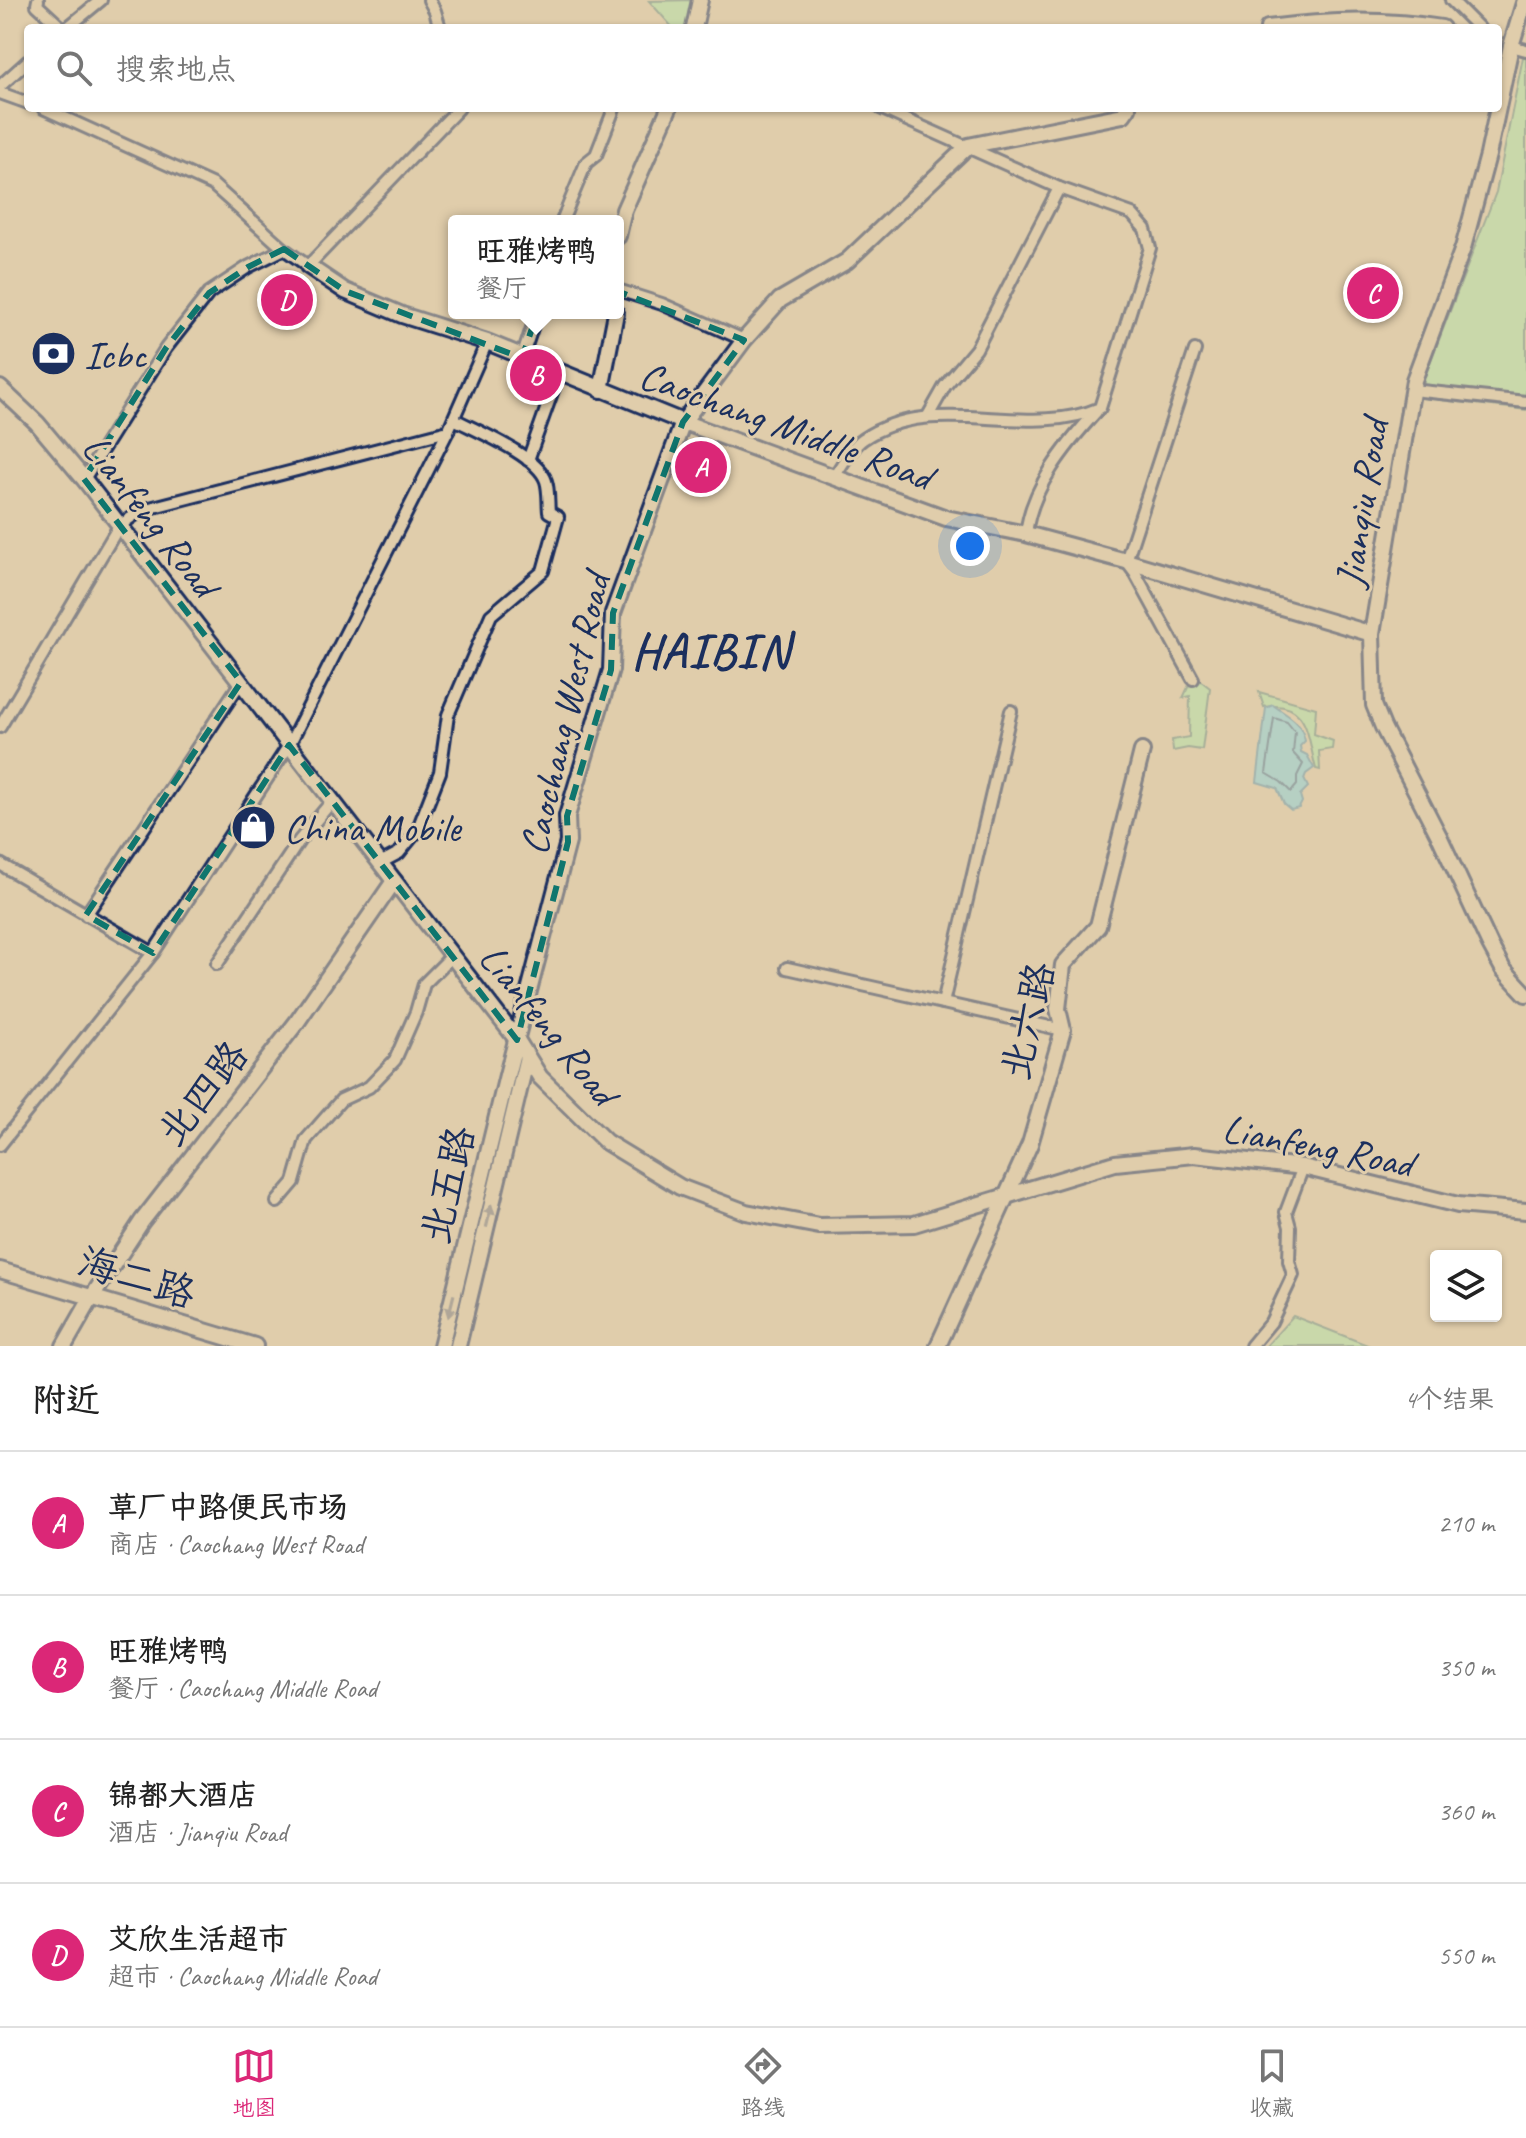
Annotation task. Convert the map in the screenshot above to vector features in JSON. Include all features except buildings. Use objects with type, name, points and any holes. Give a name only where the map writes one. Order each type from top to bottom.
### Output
[{"type":"main road","points":[[695,24],[700,0]]},
{"type":"main road","name":"Jianqiu Road","points":[[1502,91],[1525,0]]},
{"type":"main road","points":[[1306,24],[1344,20],[1415,24]]},
{"type":"main road","points":[[623,215],[667,112]]},
{"type":"main road","points":[[968,146],[1123,115],[1125,112]]},
{"type":"main road","name":"Jianqiu Road","points":[[1497,112],[1463,248],[1412,390],[1372,634],[1374,705],[1496,957],[1526,994]]},
{"type":"main road","name":"Caochang West Road","points":[[517,1040],[568,842],[567,816],[611,670],[613,613],[683,422],[744,340],[780,300],[847,261],[968,146]]},
{"type":"main road","name":"Caochang Middle Road","points":[[308,266],[345,291],[402,315],[487,342],[683,422],[946,518],[1026,534],[1126,561],[1372,634]]},
{"type":"main road","points":[[601,390],[612,319]]},
{"type":"main road","name":"Lianfeng Road","points":[[0,388],[37,423],[84,479],[517,1040],[540,1077],[606,1142],[680,1187],[746,1212],[819,1226],[914,1224],[1115,1163],[1194,1155],[1303,1167],[1458,1205],[1526,1211]]},
{"type":"main road","name":"北六路","points":[[938,1346],[1030,1144],[1063,1030],[1058,1009],[1063,965],[1098,926],[1142,751]]},
{"type":"main road","name":"北四路","points":[[64,1346],[142,1221],[297,1022],[394,881]]},
{"type":"main road","name":"北五路","points":[[441,1346],[517,1040]]},
{"type":"main road","name":"北五路","points":[[458,1346],[527,1057]]},
{"type":"main road","name":"海二路","points":[[0,1270],[255,1346]]},
{"type":"street","points":[[38,0],[37,5],[59,24]]},
{"type":"street","points":[[69,24],[101,0]]},
{"type":"street","points":[[429,0],[439,24]]},
{"type":"street","points":[[1451,0],[1475,24]]},
{"type":"street","points":[[0,86],[24,65]]},
{"type":"street","points":[[0,93],[24,102]]},
{"type":"street","name":"Caochang Middle Road","points":[[52,112],[213,185],[284,249],[308,266]]},
{"type":"street","points":[[308,266],[455,112]]},
{"type":"street","points":[[564,215],[586,163],[596,155],[613,112]]},
{"type":"street","points":[[889,112],[1059,188],[1132,214],[1145,229],[1150,248],[1100,408],[1052,468],[1029,511],[1026,534]]},
{"type":"street","points":[[928,416],[945,386],[976,349],[1059,188]]},
{"type":"street","points":[[84,479],[166,348],[209,293],[248,267],[284,249]]},
{"type":"street","points":[[624,292],[662,304],[744,340]]},
{"type":"street","points":[[522,358],[535,319]]},
{"type":"street","points":[[0,1145],[153,953],[289,745],[454,419],[487,342]]},
{"type":"street","points":[[1193,679],[1126,561],[1195,350]]},
{"type":"street","points":[[528,460],[559,373]]},
{"type":"street","points":[[1412,390],[1526,402]]},
{"type":"street","points":[[833,478],[861,440],[891,425],[928,416],[997,420],[1080,416],[1100,408]]},
{"type":"street","points":[[380,863],[399,853],[417,831],[440,772],[448,715],[491,615],[543,571],[558,517],[549,512],[546,479],[528,460],[515,450],[454,419]]},
{"type":"street","points":[[0,727],[119,526],[142,510],[448,431]]},
{"type":"street","points":[[86,915],[241,682]]},
{"type":"street","points":[[943,1003],[1011,711]]},
{"type":"street","points":[[217,964],[299,841],[332,801]]},
{"type":"street","points":[[0,864],[153,953]]},
{"type":"street","points":[[277,1202],[294,1182],[306,1140],[341,1100],[369,1087],[395,1060],[416,1012],[424,984],[452,956]]},
{"type":"street","points":[[787,968],[1063,1030]]},
{"type":"street","points":[[1251,1346],[1271,1322],[1293,1275],[1289,1261],[1290,1227],[1286,1212],[1303,1167]]},
{"type":"highlighted area","points":[[284,249],[345,291],[522,358],[544,293],[617,317],[609,288],[744,340],[683,422],[613,613],[611,670],[567,816],[568,842],[517,1040],[289,745],[153,953],[86,915],[241,682],[84,479],[166,348],[209,293],[248,267]]},
{"type":"green space","points":[[694,0],[690,24],[669,24],[649,1]]},
{"type":"green space","points":[[1526,42],[1526,410],[1421,398],[1425,376],[1496,192]]},
{"type":"green space","points":[[1201,681],[1210,688],[1202,750],[1188,748],[1173,751],[1172,740],[1189,737],[1190,696],[1183,698],[1190,683]]},
{"type":"green space","points":[[1259,692],[1316,708],[1314,734],[1333,741],[1332,749],[1319,751],[1320,770],[1316,769],[1304,723],[1298,714],[1279,706],[1264,707]]},
{"type":"green space","points":[[1293,1316],[1370,1346],[1266,1346]]},
{"type":"water","points":[[1273,705],[1301,728],[1305,741],[1300,746],[1301,752],[1307,755],[1314,768],[1304,779],[1308,787],[1300,795],[1302,802],[1299,808],[1291,810],[1284,804],[1277,788],[1257,782],[1266,708]]},
{"type":"place","name":"锦都大酒店","points":[[1373,293]]},
{"type":"place","name":"艾欣生活超市","points":[[287,300]]},
{"type":"place","name":"Icbc","points":[[53,354]]},
{"type":"place","name":"旺雅烤鸭","points":[[536,375]]},
{"type":"place","name":"草厂中路便民市场","points":[[701,467]]},
{"type":"place","name":"China Mobile","points":[[253,827]]},
{"type":"district","name":"HAIBIN","points":[[711,650]]}]
